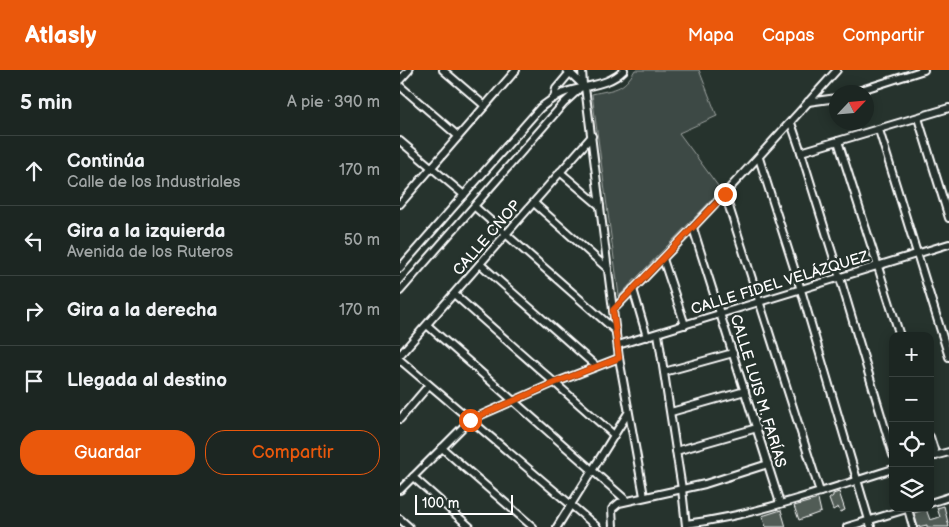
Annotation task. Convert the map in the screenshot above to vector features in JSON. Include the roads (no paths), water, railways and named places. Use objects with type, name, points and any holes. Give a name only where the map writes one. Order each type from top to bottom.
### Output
[{"type":"street","points":[[400,80],[409,70]]},
{"type":"street","points":[[444,70],[484,106]]},
{"type":"street","points":[[582,70],[592,136],[619,358],[644,496]]},
{"type":"street","points":[[400,291],[554,114],[578,90],[584,86],[608,80],[619,75],[624,70]]},
{"type":"street","points":[[613,310],[759,158],[837,70]]},
{"type":"street","points":[[874,86],[924,70]]},
{"type":"street","points":[[400,204],[512,71]]},
{"type":"street","points":[[554,98],[556,89],[570,71],[584,86]]},
{"type":"street","points":[[400,86],[458,136]]},
{"type":"street","points":[[400,268],[545,104],[567,91],[578,90]]},
{"type":"street","points":[[808,102],[829,99]]},
{"type":"street","points":[[545,104],[552,107],[554,114]]},
{"type":"street","points":[[801,152],[949,108]]},
{"type":"street","points":[[918,118],[949,218]]},
{"type":"street","points":[[791,123],[889,442]]},
{"type":"street","points":[[879,130],[949,357]]},
{"type":"street","name":"CALLE CNOP","points":[[400,355],[592,136]]},
{"type":"street","points":[[400,142],[464,195]]},
{"type":"street","points":[[838,142],[899,332]]},
{"type":"street","points":[[759,158],[801,290],[870,524]]},
{"type":"street","points":[[560,172],[600,206]]},
{"type":"street","points":[[725,194],[820,492]]},
{"type":"street","points":[[534,203],[608,269]]},
{"type":"street","points":[[475,207],[616,331]]},
{"type":"street","name":"CALLE LUIS M. FARÍAS","points":[[693,228],[780,503]]},
{"type":"street","name":"CALLE FIDEL VELÁZQUEZ","points":[[618,345],[949,244]]},
{"type":"street","points":[[663,259],[685,325]]},
{"type":"street","points":[[480,264],[596,366]]},
{"type":"street","points":[[633,289],[647,337]]},
{"type":"street","points":[[454,294],[614,435]]},
{"type":"street","points":[[427,325],[553,437],[592,468],[626,500]]},
{"type":"street","points":[[658,334],[686,525],[734,516],[889,470]]},
{"type":"street","points":[[664,372],[733,353]]},
{"type":"street","points":[[400,490],[470,420],[554,383],[619,358]]},
{"type":"street","points":[[400,360],[597,527]]},
{"type":"street","points":[[400,419],[429,385]]},
{"type":"street","points":[[670,412],[746,391]]},
{"type":"street","points":[[557,527],[628,413]]},
{"type":"street","points":[[676,451],[757,428]]},
{"type":"street","points":[[442,448],[533,527]]},
{"type":"street","points":[[934,456],[949,452]]},
{"type":"street","points":[[613,527],[611,512],[613,506],[626,500],[682,490],[768,464]]},
{"type":"street","points":[[413,477],[470,527]]},
{"type":"street","points":[[934,501],[949,498]]},
{"type":"street","points":[[847,527],[870,524],[899,512]]},
{"type":"street","points":[[910,512],[913,527]]},
{"type":"street","points":[[400,519],[409,527]]}]
